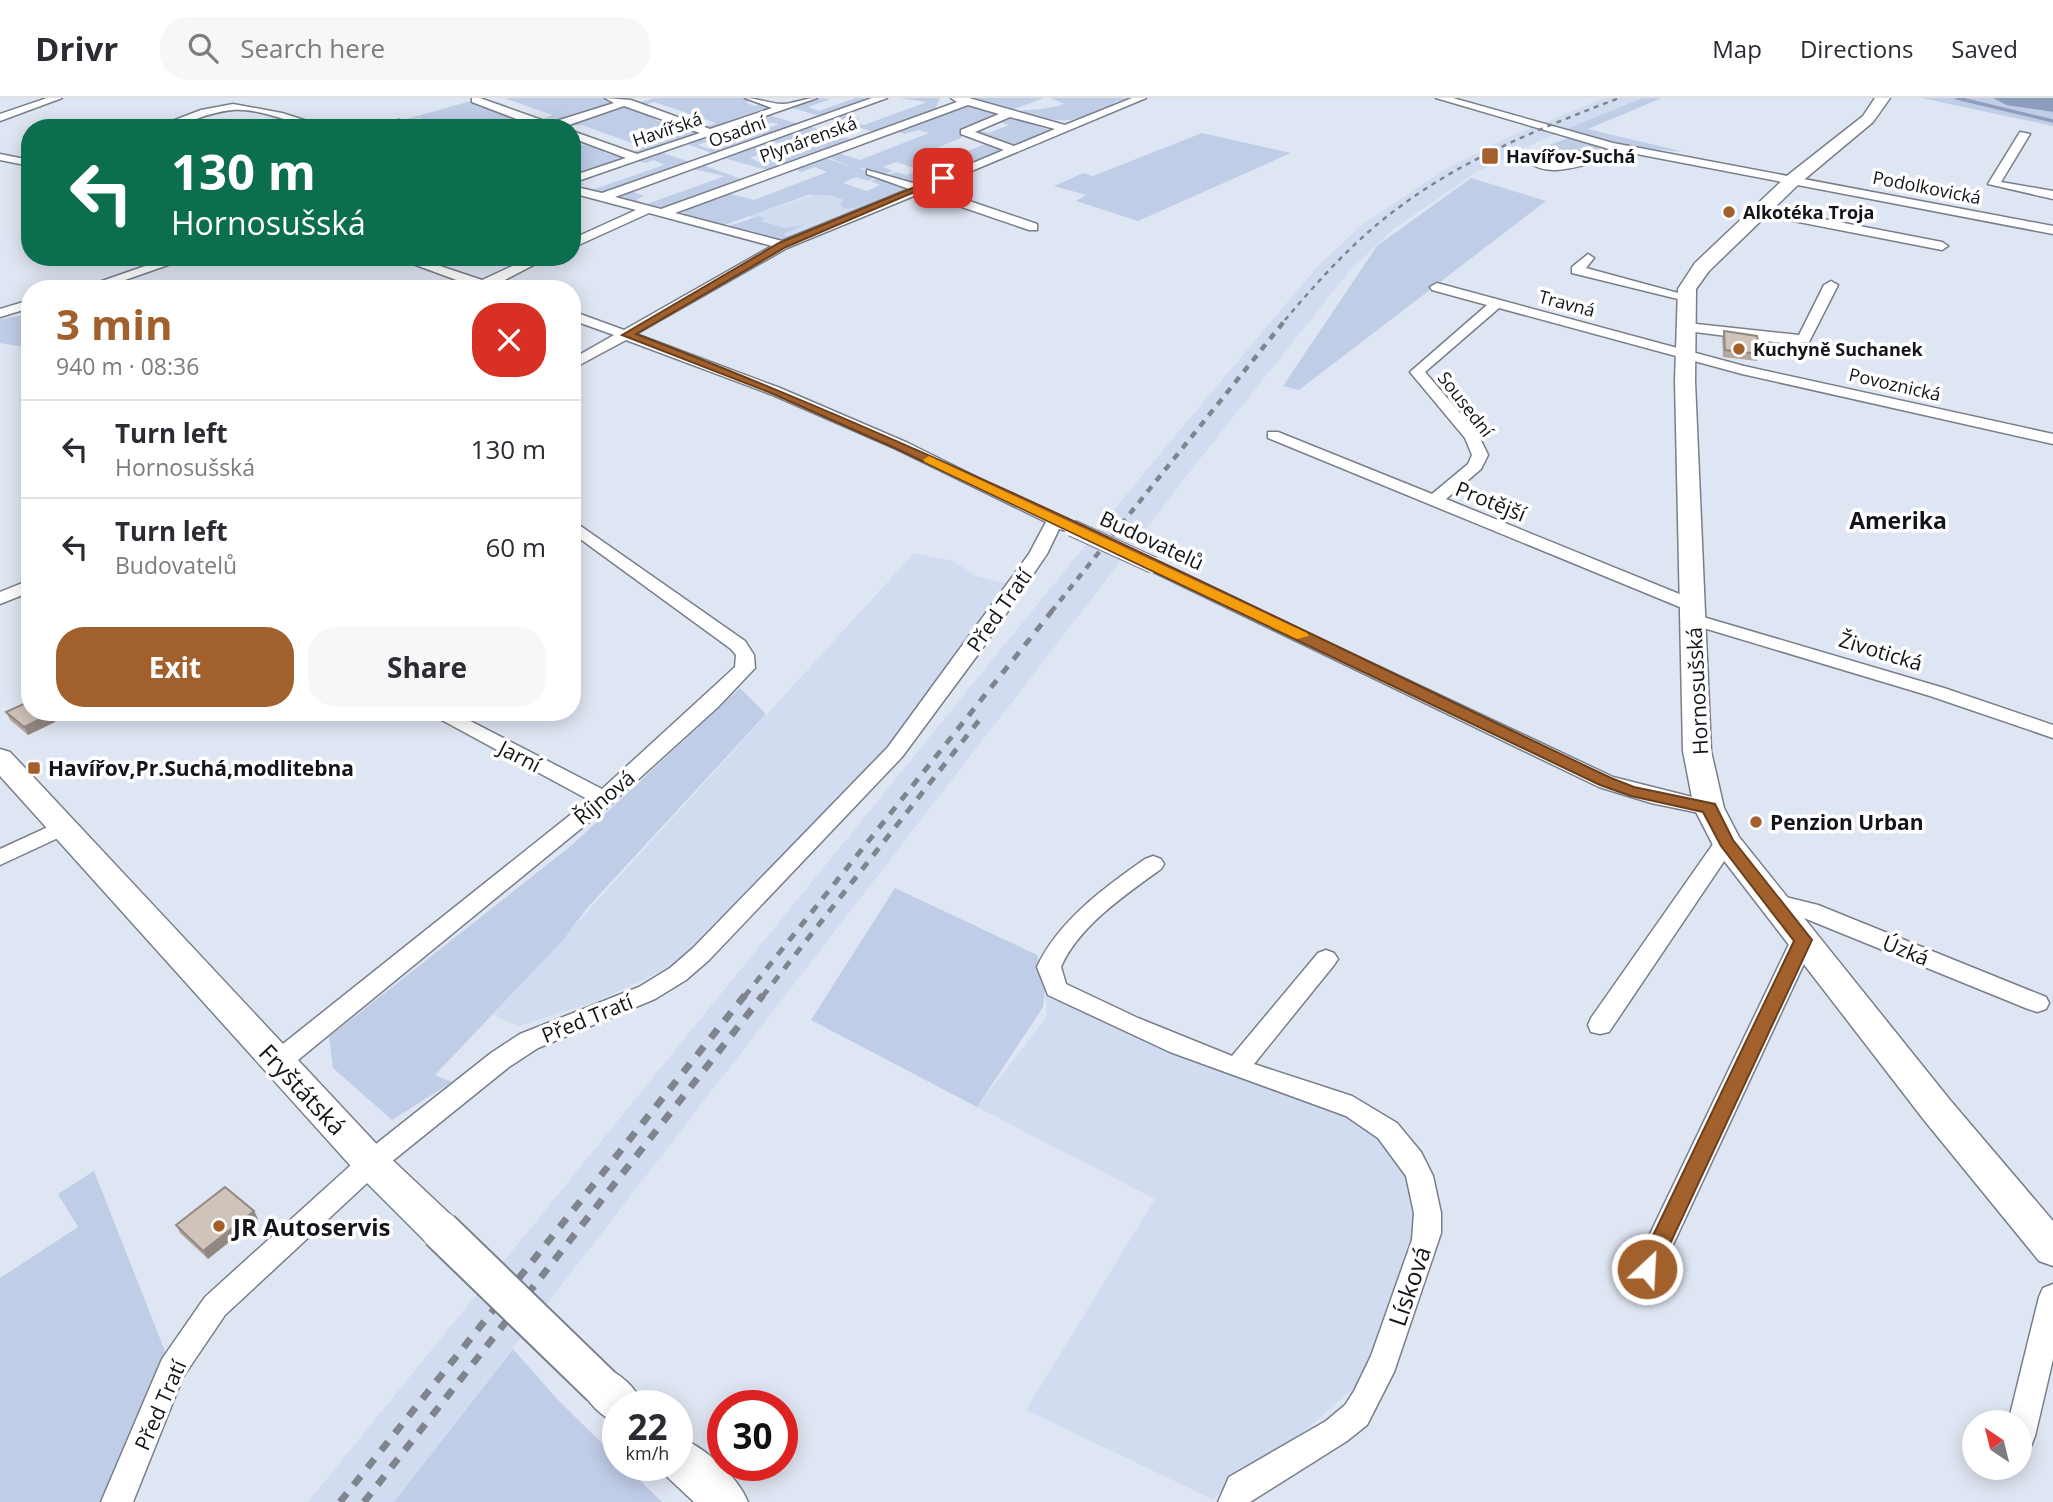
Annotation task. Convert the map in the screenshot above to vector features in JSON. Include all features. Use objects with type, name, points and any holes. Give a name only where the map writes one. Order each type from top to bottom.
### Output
[{"type":"street","points":[[0,118],[57,98]]},
{"type":"street","points":[[610,98],[711,133]]},
{"type":"street","points":[[575,119],[640,98]]},
{"type":"street","points":[[750,98],[783,108]]},
{"type":"street","name":"Havířská","points":[[581,177],[812,98]]},
{"type":"street","name":"Osadní","points":[[603,197],[882,98]]},
{"type":"street","points":[[956,98],[1065,129]]},
{"type":"street","points":[[581,360],[783,245],[1141,98]]},
{"type":"street","points":[[1441,98],[1612,146],[1660,155]]},
{"type":"street","name":"Hornosušská","points":[[1883,98],[1868,119],[1794,179],[1693,275],[1686,297],[1688,355],[1685,382],[1697,751],[1709,808],[1726,842],[1937,1110],[2053,1249]]},
{"type":"street","points":[[476,100],[528,119]]},
{"type":"street","name":"Plynárenská","points":[[662,213],[942,104],[968,102]]},
{"type":"street","points":[[190,119],[235,106],[298,119]]},
{"type":"street","points":[[1009,113],[965,131],[1014,149]]},
{"type":"street","name":"Podolkovická","points":[[2024,134],[1994,184],[2053,195]]},
{"type":"street","points":[[581,137],[638,158]]},
{"type":"street","points":[[1612,146],[1616,150],[1612,154],[1598,159],[1660,155]]},
{"type":"street","name":"Podolkovická","points":[[1660,155],[2053,230]]},
{"type":"street","points":[[0,157],[21,161]]},
{"type":"street","points":[[871,172],[1033,227]]},
{"type":"street","points":[[581,191],[783,245]]},
{"type":"street","points":[[581,240],[648,209]]},
{"type":"street","points":[[1761,211],[1942,246]]},
{"type":"street","points":[[1588,258],[1577,270],[1686,297]]},
{"type":"street","points":[[113,280],[157,266]]},
{"type":"street","points":[[427,266],[468,280]]},
{"type":"street","points":[[502,280],[527,266]]},
{"type":"street","points":[[1687,327],[1804,339],[1831,285]]},
{"type":"street","name":"Travná","points":[[1437,287],[1688,355]]},
{"type":"street","points":[[0,298],[21,303]]},
{"type":"street","name":"Sousední","points":[[1433,502],[1475,466],[1480,455],[1472,437],[1418,372],[1496,304]]},
{"type":"street","points":[[0,313],[21,307]]},
{"type":"street","name":"Budovatelů","points":[[581,321],[628,335],[775,391],[901,446],[1606,782],[1631,791],[1709,808]]},
{"type":"street","name":"Povoznická","points":[[1688,355],[2053,439]]},
{"type":"street","name":"Protější","points":[[1273,435],[1693,613]]},
{"type":"street","name":"Před Tratí","points":[[117,1502],[172,1369],[215,1306],[371,1163],[529,1041],[648,993],[701,954],[895,752],[975,645],[1038,554],[1064,524]]},
{"type":"street","name":"Říjnová","points":[[278,1062],[604,799],[711,703],[745,668],[746,655],[738,645],[581,532]]},
{"type":"street","points":[[0,599],[21,589]]},
{"type":"street","name":"Životická","points":[[1693,613],[2053,732]]},
{"type":"street","name":"Jarní","points":[[454,721],[604,799]]},
{"type":"street","name":"Fryštátská","points":[[0,758],[371,1163],[605,1390]]},
{"type":"street","points":[[0,858],[63,827]]},
{"type":"street","points":[[1600,1025],[1726,842]]},
{"type":"street","name":"Lísková","points":[[1153,863],[1119,887],[1054,953],[1049,968],[1056,989],[1081,1002],[1238,1067],[1356,1109],[1386,1129],[1410,1153],[1421,1174],[1426,1198],[1427,1233],[1374,1384],[1355,1417],[1240,1488],[1234,1502]]},
{"type":"street","name":"Úzká","points":[[1774,902],[1810,911],[2037,1003]]},
{"type":"street","points":[[1647,1269],[1803,940]]},
{"type":"street","points":[[1238,1067],[1326,959]]},
{"type":"street","points":[[2026,1410],[2053,1297]]},
{"type":"street","points":[[693,1472],[726,1502]]},
{"type":"shaded area","points":[[504,98],[606,98],[617,103],[562,119],[542,119],[553,115]]},
{"type":"shaded area","points":[[654,98],[745,98],[750,100],[746,103],[755,106],[763,103],[770,110],[712,130],[705,127],[716,123],[654,102],[642,106],[635,104]]},
{"type":"shaded area","points":[[816,98],[831,99],[808,107],[819,111],[855,98],[878,98],[823,117],[789,107]]},
{"type":"shaded area","points":[[899,98],[940,98],[935,109],[874,132],[829,119],[844,114],[860,119],[854,122],[864,125],[927,102]]},
{"type":"shaded area","points":[[970,98],[1044,98],[1011,110]]},
{"type":"shaded area","points":[[1050,98],[1134,98],[1114,102],[1116,105],[1101,111],[1067,120],[1017,111],[1064,104]]},
{"type":"shaded area","points":[[1604,98],[1643,98],[1526,147],[1472,175],[1392,230],[1348,273],[1195,465],[394,1502],[308,1502],[1158,456],[1317,267],[1363,224],[1446,169],[1502,140]]},
{"type":"shaded area","points":[[1643,98],[1662,98],[1588,129],[1684,152],[1632,147],[1566,129]]},
{"type":"shaded area","points":[[1921,98],[1993,98],[2006,105],[2053,112],[2053,126]]},
{"type":"shaded area","points":[[1993,98],[2053,98],[2053,112],[2006,105]]},
{"type":"shaded area","points":[[474,100],[482,103],[477,106],[499,110],[494,112],[508,113],[517,119],[420,118],[407,119]]},
{"type":"shaded area","points":[[970,104],[1000,114],[960,131],[963,135],[961,138],[919,155],[941,162],[985,144],[973,139],[1004,149],[919,184],[887,175],[896,172],[907,175],[920,170],[896,162],[883,167],[893,171],[885,174],[858,167],[876,177],[868,181],[856,177],[843,183],[867,191],[880,185],[871,181],[879,178],[906,188],[848,212],[859,207],[844,209],[840,203],[844,200],[829,195],[808,195],[719,227],[684,215],[685,207],[724,192],[754,200],[827,172],[815,167],[802,172],[788,167],[819,156],[853,167],[822,155],[832,151],[860,160],[929,133],[918,130],[905,134],[891,130]]},
{"type":"shaded area","points":[[629,106],[643,111],[638,113],[661,117],[655,120],[681,124],[674,127],[706,132],[638,154],[631,152],[643,147],[581,125],[581,121]]},
{"type":"shaded area","points":[[768,115],[799,124],[717,155],[684,143],[719,131],[728,134],[698,145],[709,149],[779,124],[751,120]]},
{"type":"shaded area","points":[[1007,116],[1049,130],[1013,146],[968,131],[975,129],[989,133],[1009,125],[997,121]]},
{"type":"shaded area","points":[[808,126],[853,140],[767,170],[724,158],[763,142],[778,147],[750,158],[761,163],[831,137],[819,132],[785,145],[769,140]]},
{"type":"shaded area","points":[[1202,133],[1291,153],[1138,221],[1076,201],[1086,195],[1054,186],[1083,173],[1093,176]]},
{"type":"shaded area","points":[[1571,137],[1597,146],[1606,153],[1530,152]]},
{"type":"shaded area","points":[[581,144],[610,149],[603,152],[611,155],[619,152],[629,158],[581,175]]},
{"type":"shaded area","points":[[660,152],[693,163],[602,195],[587,192],[664,165],[654,160],[645,163],[636,160]]},
{"type":"shaded area","points":[[700,164],[744,180],[666,208],[612,197],[628,190],[644,196],[636,200],[647,204],[725,176],[688,168]]},
{"type":"shaded area","points":[[1471,178],[1546,201],[1299,390],[1283,386],[1377,246]]},
{"type":"shaded area","points":[[817,194],[863,206],[785,238],[777,234],[784,228],[748,216]]},
{"type":"shaded area","points":[[759,216],[765,219],[761,221],[785,228],[805,225],[783,234],[787,236],[810,228],[776,242],[726,227]]},
{"type":"shaded area","points":[[21,316],[21,346],[0,343],[0,319]]},
{"type":"shaded area","points":[[914,553],[953,561],[976,576],[1009,584],[882,753],[737,907],[676,964],[598,1001],[519,1026],[493,1015]]},
{"type":"shaded area","points":[[740,688],[766,714],[587,908],[563,940],[435,1075],[452,1082],[392,1120],[333,1068],[329,1037],[572,845]]},
{"type":"shaded area","points":[[895,888],[1037,955],[1045,990],[1043,1007],[977,1107],[811,1020]]},
{"type":"shaded area","points":[[1045,990],[1238,1067],[1356,1109],[1410,1153],[1418,1227],[1361,1382],[1302,1433],[1212,1499],[1026,1410],[1155,1199],[977,1107],[1047,1016]]},
{"type":"shaded area","points":[[94,1171],[172,1369],[117,1502],[0,1502],[0,1278],[78,1227],[58,1194]]},
{"type":"shaded area","points":[[513,1349],[557,1399],[602,1443],[602,1481],[640,1481],[662,1502],[394,1502]]},
{"type":"building","points":[[1724,331],[1757,336],[1760,354],[1725,350]]},
{"type":"building","points":[[21,705],[21,721],[36,721],[24,727],[6,712]]},
{"type":"building","name":"JR Autoservis","points":[[225,1187],[254,1211],[203,1251],[176,1225]]},
{"type":"waterway","points":[[1957,98],[2053,121]]},
{"type":"railway","points":[[1285,320],[1350,249],[1420,192],[1503,146],[1619,98]]},
{"type":"railway","points":[[1051,612],[1286,319]]},
{"type":"railway","points":[[744,997],[1052,611]]},
{"type":"railway","points":[[762,997],[984,714]]},
{"type":"railway","points":[[340,1502],[745,995]]},
{"type":"railway","points":[[364,1502],[763,995]]},
{"type":"slow traffic","points":[[929,460],[1302,636]]},
{"type":"place","name":"Havířov-Suchá","points":[[1490,156]]},
{"type":"place","name":"Alkotéka Troja","points":[[1729,212]]},
{"type":"place","name":"Kuchyně Suchanek","points":[[1739,349]]},
{"type":"place","name":"Havířov,Pr.Suchá,modlitebna","points":[[34,768]]},
{"type":"place","name":"Penzion Urban","points":[[1756,822]]},
{"type":"place","name":"JR Autoservis","points":[[219,1226]]},
{"type":"district","name":"Amerika","points":[[1898,520]]},
{"type":"route","points":[[943,178],[783,245],[628,335],[775,391],[901,446],[1606,782],[1631,791],[1709,808],[1726,842],[1803,940],[1647,1269]]}]
